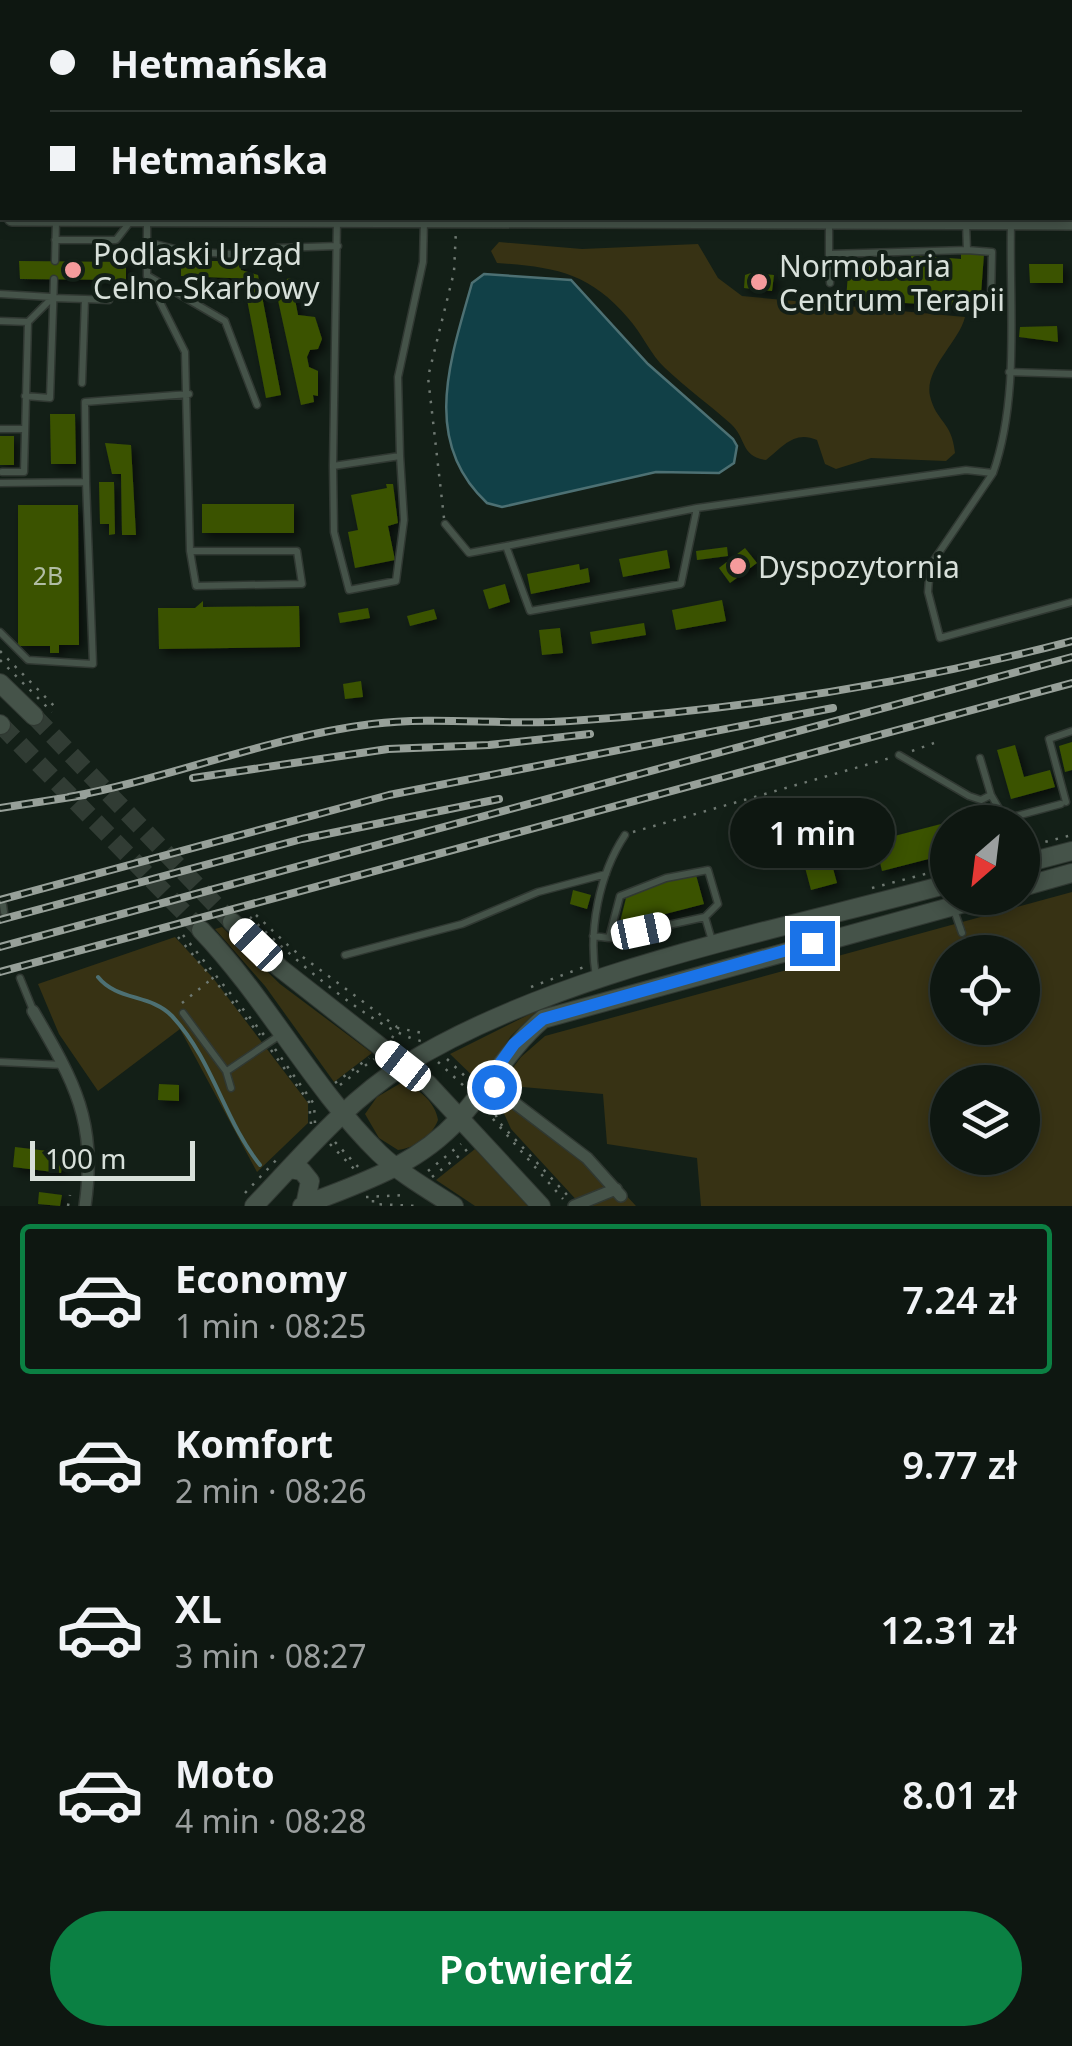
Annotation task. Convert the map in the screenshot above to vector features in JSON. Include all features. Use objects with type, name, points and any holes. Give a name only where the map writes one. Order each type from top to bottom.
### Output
[{"type":"main road","points":[[0,683],[43,714]]},
{"type":"main road","points":[[1040,859],[1072,850]]},
{"type":"main road","points":[[1040,882],[1072,874]]},
{"type":"main road","points":[[254,1206],[346,1113],[403,1066],[519,1007],[596,980],[930,889]]},
{"type":"main road","points":[[304,1205],[398,1168],[459,1119],[514,1044],[543,1019],[930,912]]},
{"type":"main road","points":[[241,920],[280,968],[428,1084],[541,1206]]},
{"type":"main road","points":[[192,933],[246,980],[316,1098],[346,1113],[398,1168],[454,1206]]},
{"type":"main road","points":[[573,1008],[590,995],[596,980]]},
{"type":"main road","points":[[290,1168],[302,1171],[310,1181],[304,1205]]},
{"type":"street","points":[[48,220],[139,220]]},
{"type":"street","points":[[696,220],[1072,222]]},
{"type":"street","points":[[33,1011],[81,1097],[90,1136],[85,1206]]},
{"type":"street","points":[[481,1090],[587,1158],[618,1192],[572,1206]]},
{"type":"lane","points":[[48,220],[55,240],[54,261]]},
{"type":"lane","points":[[55,240],[116,240],[139,220],[147,242],[147,276],[184,352],[189,394],[190,551],[196,586],[302,584],[296,550],[190,551]]},
{"type":"lane","points":[[338,220],[334,532],[348,590],[396,582],[404,520],[398,377],[423,262],[415,220]]},
{"type":"lane","points":[[967,250],[970,220]]},
{"type":"lane","points":[[828,221],[830,283]]},
{"type":"lane","points":[[1012,222],[1009,372],[1001,448],[993,473],[930,566],[928,592],[940,638],[1072,602]]},
{"type":"lane","points":[[147,242],[183,251],[244,254]]},
{"type":"lane","points":[[277,248],[338,246]]},
{"type":"lane","points":[[830,254],[992,252],[991,300]]},
{"type":"lane","points":[[147,276],[225,321],[257,405]]},
{"type":"lane","points":[[25,396],[50,398],[54,279]]},
{"type":"lane","points":[[0,294],[109,300]]},
{"type":"lane","points":[[2,472],[24,472],[28,322],[52,298]]},
{"type":"lane","points":[[82,383],[85,300]]},
{"type":"lane","points":[[0,321],[28,322]]},
{"type":"lane","points":[[1009,372],[1072,374]]},
{"type":"lane","points":[[0,632],[28,660],[93,664],[85,402],[189,394]]},
{"type":"lane","points":[[0,429],[25,429]]},
{"type":"lane","points":[[334,466],[400,456]]},
{"type":"lane","points":[[446,524],[469,553],[697,508],[966,470],[993,473]]},
{"type":"lane","points":[[0,484],[86,482]]},
{"type":"lane","points":[[506,546],[530,612],[681,584],[697,508]]},
{"type":"lane","points":[[980,758],[1005,819],[1064,803],[1049,739],[1072,731]]},
{"type":"lane","points":[[899,755],[969,796],[981,800],[992,795]]},
{"type":"lane","points":[[596,980],[592,936],[606,874],[625,835]]},
{"type":"lane","points":[[592,936],[609,938],[705,917],[718,904],[708,870],[666,878],[620,896],[609,938]]},
{"type":"lane","points":[[345,955],[462,924],[538,892],[606,874]]},
{"type":"lane","points":[[956,915],[962,932]]},
{"type":"lane","points":[[705,917],[714,948]]},
{"type":"lane","points":[[20,978],[33,1011]]},
{"type":"lane","points":[[183,1013],[226,1071],[231,1088]]},
{"type":"lane","points":[[226,1071],[277,1038]]},
{"type":"lane","points":[[0,1062],[65,1065]]},
{"type":"path","points":[[446,524],[428,377],[454,272],[457,220]]},
{"type":"path","points":[[0,651],[58,710]]},
{"type":"path","points":[[0,660],[43,714]]},
{"type":"path","points":[[625,835],[934,743]]},
{"type":"path","points":[[1040,843],[1072,835]]},
{"type":"path","points":[[256,916],[398,1028]]},
{"type":"path","points":[[241,920],[392,1030],[425,1042],[481,1090],[496,1123],[572,1206]]},
{"type":"path","points":[[192,933],[277,1038],[316,1098],[314,1122],[359,1167],[373,1204],[419,1206]]},
{"type":"path","points":[[183,1013],[179,1006],[190,993],[214,977]]},
{"type":"path","points":[[347,996],[351,992]]},
{"type":"path","points":[[380,1022],[385,1018]]},
{"type":"path","points":[[316,1098],[380,1048],[392,1030]]},
{"type":"path","points":[[425,1187],[478,1140]]},
{"type":"path","points":[[68,1206],[70,1194]]},
{"type":"shaded area","points":[[499,242],[582,249],[698,244],[718,278],[742,296],[965,317],[930,386],[933,405],[951,434],[955,453],[946,461],[871,458],[836,469],[825,464],[817,440],[802,437],[790,441],[766,460],[758,458],[748,451],[731,424],[660,362],[633,324],[599,291],[553,270],[497,263],[491,251]]},
{"type":"shaded area","points":[[1072,892],[1072,1206],[701,1206],[697,1158],[607,1144],[603,1094],[500,1085],[521,1057],[545,1036],[988,915],[1040,915],[1040,901]]},
{"type":"shaded area","points":[[222,927],[280,984],[372,1053],[334,1082],[265,986],[215,929]]},
{"type":"shaded area","points":[[175,937],[213,978],[308,1103],[308,1123],[257,1172],[180,1029],[98,1091],[59,1034],[38,984]]},
{"type":"shaded area","points":[[538,1010],[511,1036],[479,1082],[450,1054]]},
{"type":"shaded area","points":[[401,1083],[425,1096],[438,1120],[422,1140],[398,1150],[379,1138],[365,1114],[377,1097]]},
{"type":"shaded area","points":[[513,1096],[589,1155],[636,1206],[582,1206],[511,1129],[501,1107]]},
{"type":"shaded area","points":[[475,1149],[528,1206],[475,1206],[436,1180]]},
{"type":"water","points":[[484,274],[571,280],[648,364],[733,439],[737,446],[734,463],[719,473],[656,472],[502,507],[487,503],[466,479],[453,453],[446,398],[456,340],[472,283]]},
{"type":"building","points":[[961,252],[984,254],[981,294],[964,292],[963,306],[846,300],[849,261],[911,266],[911,255],[961,259]]},
{"type":"building","name":"Podlaski Urząd Celno-Skarbowy","points":[[19,261],[126,262],[126,280],[20,279]]},
{"type":"building","points":[[181,261],[241,261],[241,270],[258,275],[281,395],[266,398],[245,289],[254,288],[253,279],[181,276]]},
{"type":"building","points":[[1029,264],[1063,264],[1063,283],[1030,283]]},
{"type":"building","name":"Normobaria Centrum Terapii","points":[[745,275],[774,275],[772,291],[744,288]]},
{"type":"building","points":[[291,278],[298,315],[315,317],[322,339],[318,349],[310,350],[307,357],[309,367],[318,371],[318,396],[313,395],[314,402],[301,405],[274,282]]},
{"type":"building","points":[[1057,326],[1058,342],[1019,337],[1020,327]]},
{"type":"building","points":[[50,414],[75,414],[76,464],[51,464]]},
{"type":"building","points":[[0,436],[14,436],[14,465],[0,465]]},
{"type":"building","points":[[105,443],[131,445],[136,535],[122,535],[121,474],[112,474]]},
{"type":"building","points":[[99,482],[114,482],[115,534],[109,535],[109,524],[100,524]]},
{"type":"building","points":[[386,484],[393,484],[398,523],[388,526],[395,560],[355,568],[348,532],[358,530],[351,495],[387,488]]},
{"type":"building","points":[[202,504],[294,504],[294,533],[202,533]]},
{"type":"building","points":[[18,505],[78,505],[79,645],[59,645],[59,653],[50,653],[50,646],[18,646]]},
{"type":"building","points":[[727,547],[728,556],[697,560],[696,551]]},
{"type":"building","name":"Dyspozytornia","points":[[745,548],[757,563],[730,583],[719,568]]},
{"type":"building","points":[[667,550],[670,568],[623,577],[619,559]]},
{"type":"building","points":[[579,564],[580,570],[588,568],[590,582],[531,594],[527,574]]},
{"type":"building","points":[[505,584],[510,602],[489,609],[483,590]]},
{"type":"building","points":[[722,600],[726,621],[676,630],[672,610]]},
{"type":"building","points":[[203,601],[203,607],[299,606],[300,647],[159,649],[158,608],[195,608]]},
{"type":"building","points":[[368,608],[370,618],[340,623],[338,613]]},
{"type":"building","points":[[434,609],[437,619],[410,626],[407,616]]},
{"type":"building","points":[[644,623],[646,635],[592,644],[590,632]]},
{"type":"building","points":[[560,628],[563,653],[542,655],[539,630]]},
{"type":"building","points":[[361,681],[363,697],[345,699],[343,684]]},
{"type":"building","points":[[1072,742],[1072,770],[1065,772],[1059,746]]},
{"type":"building","points":[[1015,745],[1024,777],[1050,770],[1055,787],[1011,799],[997,750]]},
{"type":"building","points":[[930,827],[930,859],[882,871],[875,841]]},
{"type":"building","points":[[828,850],[837,883],[811,890],[802,856]]},
{"type":"building","points":[[696,875],[704,904],[619,926],[626,898],[667,881]]},
{"type":"building","points":[[573,890],[591,895],[587,909],[570,904]]},
{"type":"building","points":[[159,1084],[179,1085],[179,1101],[158,1100]]},
{"type":"building","points":[[15,1147],[64,1153],[61,1173],[13,1167]]},
{"type":"building","points":[[39,1192],[62,1195],[60,1206],[38,1204]]},
{"type":"waterway","points":[[98,977],[115,990],[154,1004],[172,1016],[198,1052],[260,1165]]},
{"type":"tunnel","points":[[34,716],[232,922]]},
{"type":"tunnel","points":[[1,725],[201,930]]},
{"type":"railway","points":[[69,797],[296,738],[372,724],[545,722],[697,710],[886,682],[1072,641]]},
{"type":"railway","points":[[0,947],[1072,657]]},
{"type":"railway","points":[[0,972],[1072,683]]},
{"type":"railway","points":[[0,900],[389,795],[833,708]]},
{"type":"railway","points":[[193,778],[388,749],[489,745],[590,734]]},
{"type":"railway","points":[[0,808],[84,795]]},
{"type":"railway","points":[[0,920],[302,839],[499,799]]},
{"type":"place","name":"Podlaski Urząd Celno-Skarbowy","points":[[73,270]]},
{"type":"place","name":"Normobaria Centrum Terapii","points":[[759,282]]},
{"type":"place","name":"Dyspozytornia","points":[[738,566]]},
{"type":"route","points":[[494,1087],[487,1082],[500,1063],[514,1044],[543,1019],[812,943]]}]
